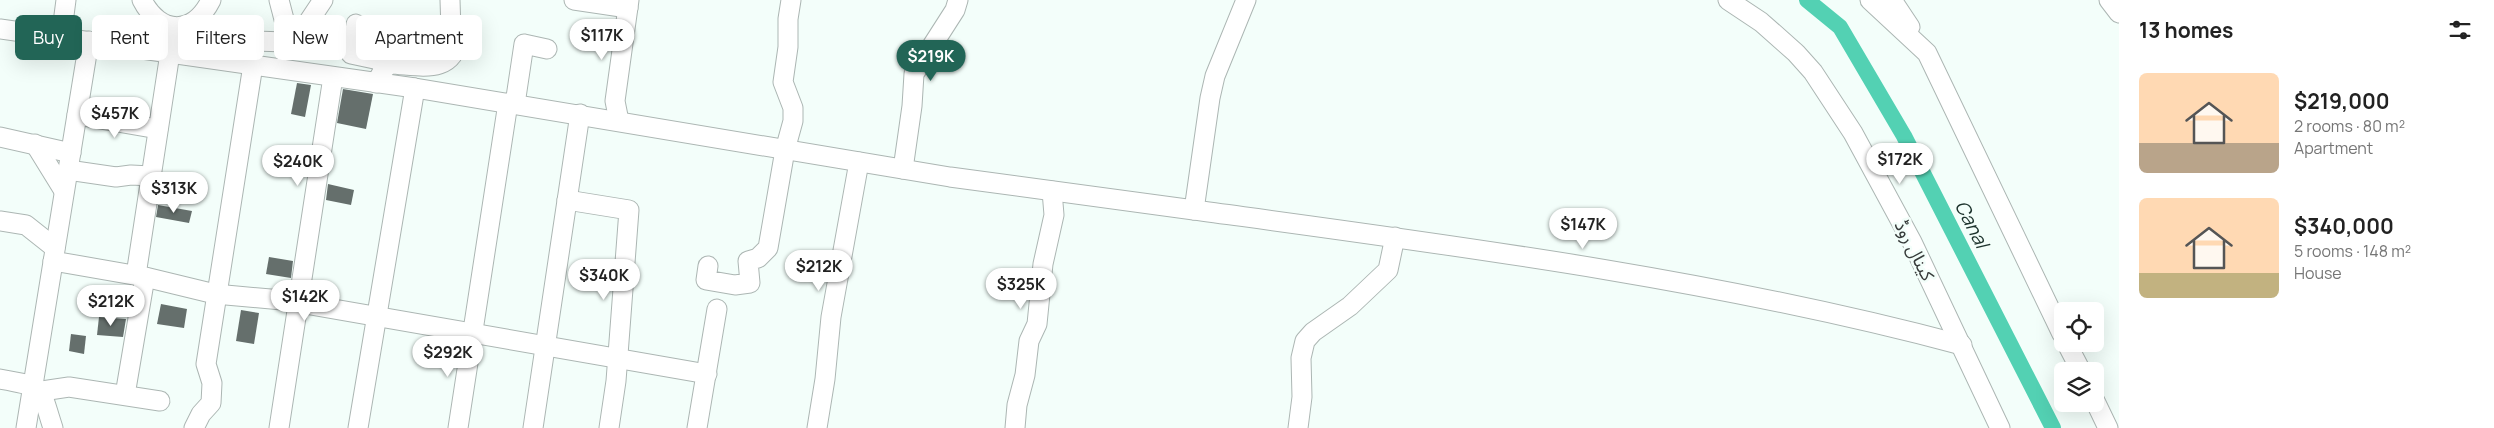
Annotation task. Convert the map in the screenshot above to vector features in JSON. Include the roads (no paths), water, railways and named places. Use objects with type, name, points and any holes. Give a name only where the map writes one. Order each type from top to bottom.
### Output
[{"type":"street","points":[[64,15],[66,0]]},
{"type":"street","points":[[142,0],[148,12],[157,22],[174,27],[187,24],[200,15],[211,0]]},
{"type":"street","points":[[279,0],[283,15]]},
{"type":"street","points":[[313,15],[323,0]]},
{"type":"street","points":[[380,76],[390,64],[431,66],[448,61],[455,54],[458,37],[451,31],[450,0]]},
{"type":"street","points":[[574,0],[628,4],[615,101],[619,121]]},
{"type":"street","points":[[708,266],[706,280],[734,285],[750,283],[748,261],[758,258],[768,248],[785,150],[793,122],[792,108],[783,82],[788,47],[788,19],[791,0]]},
{"type":"street","points":[[903,169],[912,106],[914,74],[955,10],[958,0]]},
{"type":"street","points":[[1194,210],[1210,98],[1216,76],[1246,0]]},
{"type":"street","name":"کینال روڈ","points":[[1728,0],[1775,34],[1796,52],[1813,72],[1853,133],[1912,242],[2000,428]]},
{"type":"street","points":[[1870,0],[1927,53]]},
{"type":"street","points":[[1892,0],[1927,53],[2054,317]]},
{"type":"street","points":[[2109,0],[2119,12]]},
{"type":"street","points":[[356,24],[352,54],[356,55]]},
{"type":"street","points":[[125,395],[141,276],[150,176],[174,27]]},
{"type":"street","points":[[0,29],[15,31]]},
{"type":"street","points":[[82,40],[334,76],[380,76],[415,88],[903,169],[1052,191],[1466,246],[1736,293],[1881,323],[1962,345]]},
{"type":"street","points":[[26,428],[37,388],[54,255],[89,41]]},
{"type":"street","points":[[458,428],[472,334],[524,44],[547,49]]},
{"type":"street","points":[[379,60],[380,76]]},
{"type":"street","points":[[194,428],[201,414],[211,403],[212,383],[206,364],[215,294],[254,65]]},
{"type":"street","points":[[279,428],[297,303],[334,76]]},
{"type":"street","points":[[358,428],[415,88]]},
{"type":"street","points":[[533,428],[580,114]]},
{"type":"street","points":[[77,115],[158,129]]},
{"type":"street","points":[[0,137],[35,144],[69,162],[116,177],[131,175],[150,176]]},
{"type":"street","points":[[35,144],[64,191]]},
{"type":"street","points":[[816,428],[825,379],[832,317],[859,162]]},
{"type":"street","points":[[1015,428],[1029,341],[1037,324],[1043,264],[1054,215],[1052,191]]},
{"type":"street","points":[[567,200],[629,210],[616,381],[609,428]]},
{"type":"street","points":[[0,221],[26,226],[54,255],[215,294],[297,303],[707,374]]},
{"type":"street","points":[[1298,428],[1302,397],[1301,358],[1305,341],[1313,332],[1350,306],[1388,270],[1395,237]]},
{"type":"street","points":[[697,428],[717,309]]},
{"type":"street","points":[[0,379],[37,388],[69,388],[160,401]]},
{"type":"street","points":[[37,388],[53,428]]},
{"type":"street","points":[[2100,412],[2108,428]]},
{"type":"waterway","name":"Canal","points":[[1807,0],[1840,27],[1904,136],[2053,428]]}]
